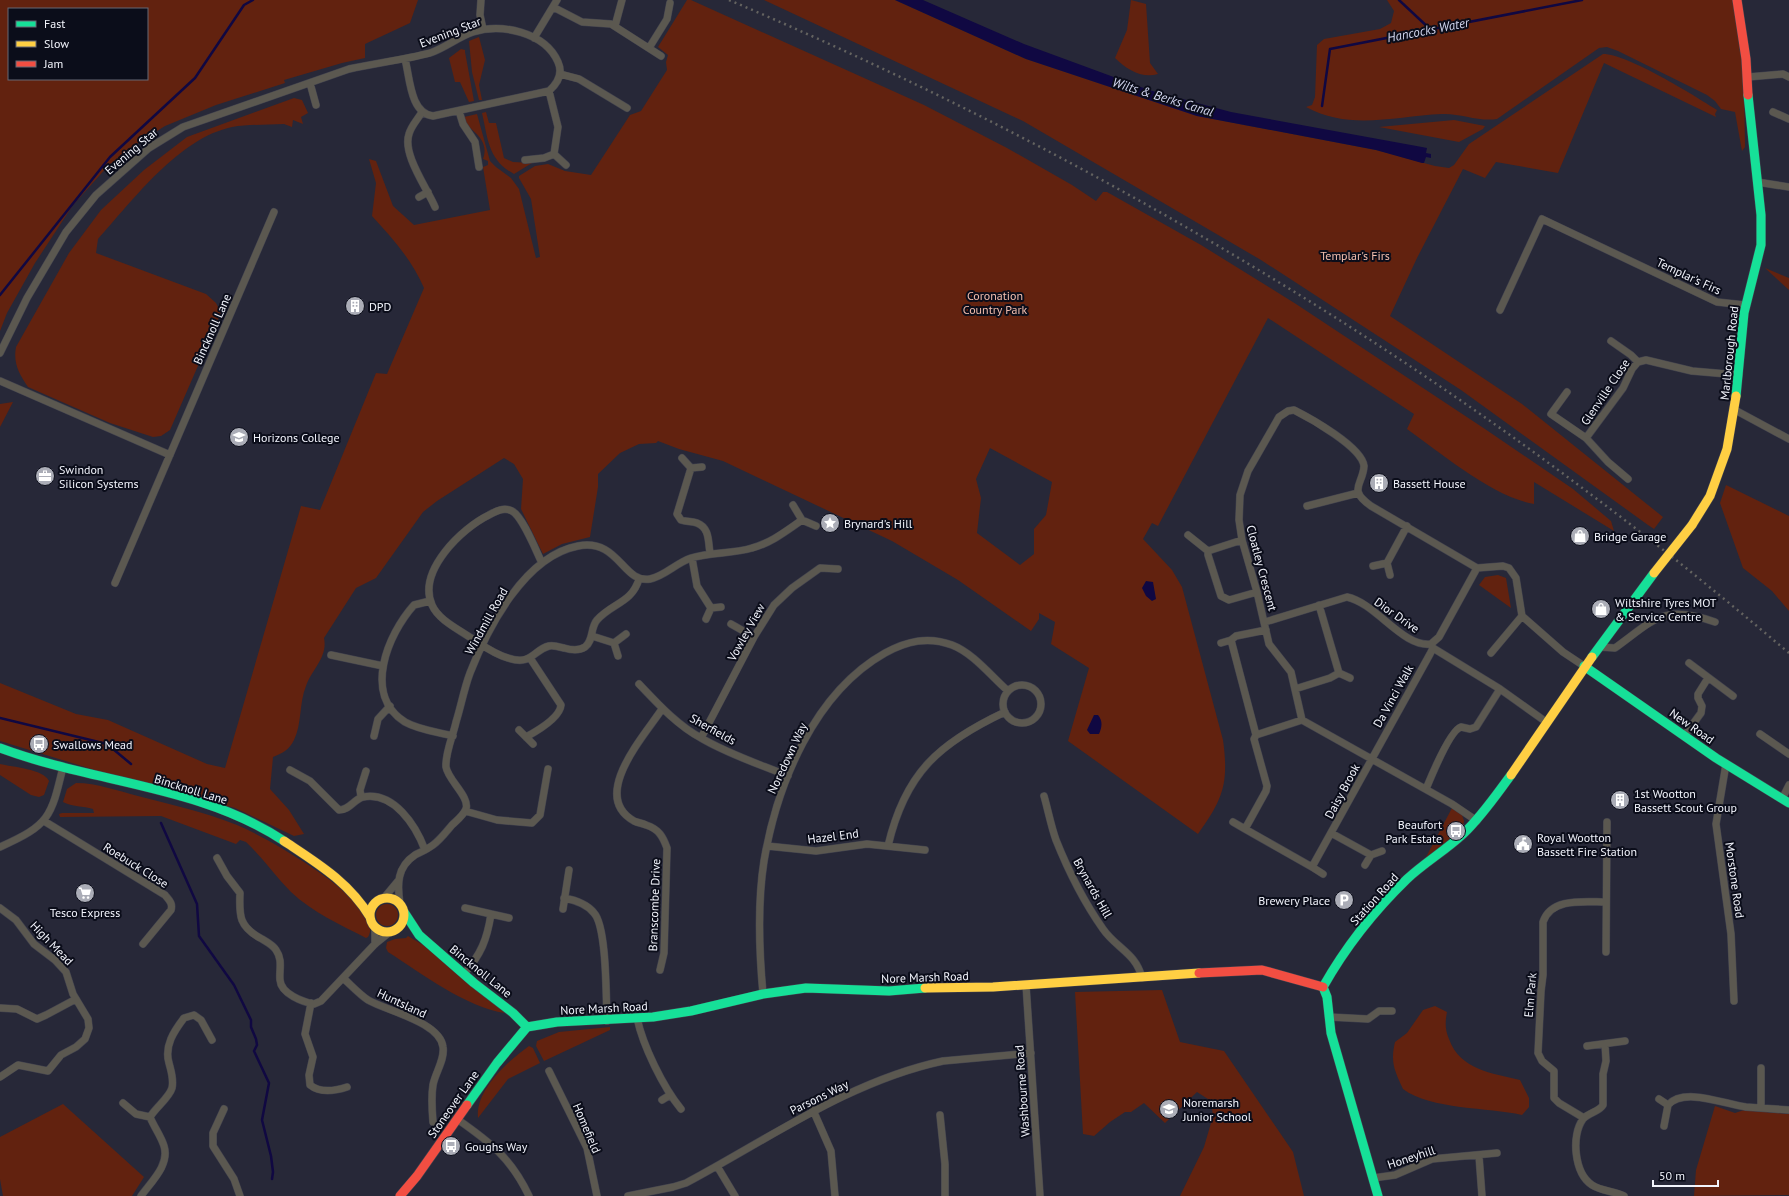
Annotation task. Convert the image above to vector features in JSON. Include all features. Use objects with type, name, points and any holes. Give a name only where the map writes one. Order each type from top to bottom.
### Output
[{"type":"street","points":[[481,0],[480,15],[483,29]]},
{"type":"street","points":[[534,38],[557,0]]},
{"type":"street","points":[[615,26],[622,0]]},
{"type":"street","name":"Marlborough Road","points":[[1584,666],[1600,647],[1665,557],[1692,525],[1714,487],[1725,455],[1735,410],[1745,305],[1761,245],[1762,220],[1750,123],[1748,77],[1737,0]]},
{"type":"street","points":[[649,48],[667,19],[670,3]]},
{"type":"street","points":[[553,7],[582,22],[602,23],[615,26],[661,56]]},
{"type":"street","name":"Evening Star","points":[[0,354],[27,298],[66,232],[96,195],[142,154],[183,126],[349,69],[374,63],[405,60],[440,49],[461,37],[483,29],[493,28],[509,30],[534,38],[556,57],[560,67],[560,74]]},
{"type":"street","points":[[405,60],[416,104],[422,112],[433,116],[549,91],[557,81],[560,74],[579,79],[627,108]]},
{"type":"street","points":[[1748,77],[1783,74],[1789,77]]},
{"type":"street","points":[[310,83],[316,105]]},
{"type":"street","points":[[549,91],[558,126],[554,154]]},
{"type":"street","points":[[459,111],[463,124],[475,142],[479,167]]},
{"type":"street","points":[[422,112],[410,130],[408,142],[418,173],[435,207]]},
{"type":"street","points":[[1773,112],[1789,119]]},
{"type":"street","points":[[525,160],[544,158],[554,154]]},
{"type":"street","points":[[554,154],[566,164]]},
{"type":"street","points":[[1758,182],[1789,187]]},
{"type":"street","points":[[419,197],[428,192]]},
{"type":"street","name":"Bincknoll Lane","points":[[115,583],[274,212]]},
{"type":"street","name":"Templar's Firs","points":[[1500,310],[1542,219],[1717,302],[1745,305]]},
{"type":"street","points":[[1611,341],[1631,355],[1638,362]]},
{"type":"street","name":"Glenville Close","points":[[1586,438],[1619,394],[1638,362],[1646,360],[1692,371],[1739,375]]},
{"type":"street","points":[[0,381],[170,455]]},
{"type":"street","name":"Glenville Close","points":[[1567,392],[1551,414],[1586,438],[1608,462],[1628,479]]},
{"type":"street","name":"Cloatley Crescent","points":[[1302,720],[1288,667],[1269,644],[1265,622],[1242,540],[1239,505],[1242,486],[1248,471],[1279,417],[1288,411],[1294,410],[1311,419],[1359,455],[1364,466],[1358,482],[1358,493]]},
{"type":"street","points":[[1735,410],[1789,439]]},
{"type":"street","points":[[682,458],[691,468]]},
{"type":"street","points":[[691,468],[702,467]]},
{"type":"street","points":[[691,468],[677,514],[682,520],[697,523],[705,529],[708,533],[710,553]]},
{"type":"street","points":[[1307,506],[1358,493],[1363,500],[1477,568],[1503,566],[1512,571],[1516,582],[1522,616],[1563,652],[1584,666]]},
{"type":"street","points":[[793,505],[802,520],[816,526]]},
{"type":"street","points":[[542,563],[519,517],[512,511],[502,509],[474,523],[450,545],[444,553],[431,579],[430,601],[442,618],[499,655],[514,660],[530,658],[550,646],[580,649],[589,642],[595,622],[601,616],[633,594],[639,579],[654,578],[677,564],[710,553],[750,549],[763,545],[802,520]]},
{"type":"street","points":[[1390,574],[1387,563],[1407,526]]},
{"type":"street","points":[[1188,535],[1208,551],[1220,596],[1229,600],[1257,592]]},
{"type":"street","points":[[1208,551],[1242,540]]},
{"type":"street","name":"Windmill Road","points":[[465,811],[465,801],[450,777],[446,767],[453,736],[470,673],[505,604],[518,586],[542,563],[570,548],[582,545],[593,546],[613,554],[630,574],[639,579]]},
{"type":"street","points":[[692,558],[697,586],[711,608]]},
{"type":"street","points":[[1373,566],[1387,563]]},
{"type":"street","name":"Vowley View","points":[[701,738],[754,637],[770,610],[792,588],[820,568],[838,569]]},
{"type":"street","points":[[1432,646],[1439,637],[1477,568]]},
{"type":"street","name":"Dior Drive","points":[[1265,622],[1339,598],[1351,598],[1382,617],[1402,635],[1418,643],[1432,646],[1490,683],[1542,719]]},
{"type":"street","points":[[430,601],[417,604],[411,608],[394,634],[383,666],[382,689],[390,706],[397,715],[406,722],[453,736]]},
{"type":"street","points":[[1319,605],[1339,673]]},
{"type":"street","points":[[711,608],[721,607]]},
{"type":"street","points":[[706,619],[711,608]]},
{"type":"street","points":[[1600,647],[1614,648],[1643,626],[1661,616],[1687,613],[1715,622]]},
{"type":"street","points":[[1491,653],[1522,616]]},
{"type":"street","points":[[731,624],[754,637]]},
{"type":"street","points":[[1221,643],[1231,640],[1236,636],[1266,630]]},
{"type":"street","points":[[614,643],[626,634]]},
{"type":"street","points":[[592,636],[614,643]]},
{"type":"street","name":"Noredown Way","points":[[763,994],[760,953],[760,918],[762,877],[767,846],[777,806],[788,776],[812,727],[833,699],[865,666],[897,646],[907,642],[925,640],[953,646],[972,659],[1008,691]]},
{"type":"street","points":[[1231,640],[1256,735],[1254,739],[1267,786],[1266,791],[1244,828]]},
{"type":"street","points":[[614,643],[618,656]]},
{"type":"street","name":"Da Vinci Walk","points":[[1371,759],[1432,646]]},
{"type":"street","points":[[331,655],[383,666]]},
{"type":"street","points":[[526,737],[556,716],[560,711],[561,705],[530,658]]},
{"type":"street","points":[[1688,663],[1733,696]]},
{"type":"street","name":"New Road","points":[[1584,666],[1684,736],[1786,801]]},
{"type":"street","name":"Station Road","points":[[1323,987],[1338,961],[1386,900],[1408,878],[1477,821],[1495,800],[1574,684],[1584,666]]},
{"type":"street","points":[[1339,673],[1350,678]]},
{"type":"street","points":[[1295,689],[1330,678],[1339,673]]},
{"type":"street","points":[[1684,736],[1701,713],[1702,706],[1698,698],[1698,694],[1708,678]]},
{"type":"street","name":"Sherfields","points":[[639,684],[662,709],[701,738],[719,748],[788,776]]},
{"type":"street","points":[[1017,685],[1028,685],[1033,687],[1040,696],[1042,707],[1040,712],[1033,720],[1022,723],[1012,720],[1005,712],[1003,701],[1008,691],[1017,685]]},
{"type":"street","points":[[1426,789],[1438,760],[1454,733],[1462,727],[1470,729],[1476,727],[1500,690]]},
{"type":"street","points":[[374,736],[378,719],[390,706]]},
{"type":"street","name":"Branscombe Drive","points":[[660,970],[664,953],[667,848],[663,837],[657,829],[635,822],[627,816],[619,806],[617,794],[623,770],[630,752],[662,709]]},
{"type":"street","points":[[888,846],[892,828],[905,795],[919,773],[937,753],[954,740],[1005,712]]},
{"type":"street","points":[[1256,735],[1302,720],[1460,808],[1477,821]]},
{"type":"street","points":[[519,730],[533,744]]},
{"type":"street","points":[[1760,734],[1789,754]]},
{"type":"street","name":"Bincknoll Lane","points":[[0,748],[63,767],[213,807],[253,823],[315,860],[356,893],[367,899],[381,900]]},
{"type":"street","name":"Daisy Brook","points":[[1312,867],[1371,759]]},
{"type":"street","name":"Morstone Road","points":[[1726,764],[1716,824],[1731,934],[1734,1001]]},
{"type":"street","points":[[0,847],[28,834],[44,821],[53,806],[63,767]]},
{"type":"street","points":[[376,944],[375,927],[370,917],[372,907],[381,900],[398,881],[402,869],[409,860],[438,841],[465,811],[497,820],[532,823],[540,815],[548,769]]},
{"type":"street","points":[[290,770],[310,781],[339,810],[347,808],[361,798],[377,798],[396,806],[417,833],[425,850]]},
{"type":"street","points":[[361,798],[360,790],[366,771]]},
{"type":"street","points":[[1786,801],[1789,785]]},
{"type":"street","name":"Brynards Hill","points":[[1044,796],[1056,838],[1068,869],[1102,929],[1135,960],[1142,978]]},
{"type":"street","name":"Roebuck Close","points":[[44,821],[165,895],[170,901],[172,905],[171,910],[143,944]]},
{"type":"street","points":[[1233,822],[1323,874]]},
{"type":"street","points":[[1606,952],[1607,822]]},
{"type":"street","name":"Daisy Brook","points":[[1331,833],[1371,855]]},
{"type":"street","name":"Hazel End","points":[[767,846],[816,851],[858,844],[925,850]]},
{"type":"street","points":[[1365,865],[1371,855],[1382,851]]},
{"type":"street","points":[[218,858],[227,876],[240,893],[239,915],[242,922],[248,930],[273,945],[276,950],[281,962],[281,985],[290,993],[314,1004],[321,1001],[376,944],[403,922],[398,881]]},
{"type":"street","points":[[563,909],[569,870]]},
{"type":"street","name":"Bincknoll Lane","points":[[356,893],[370,917]]},
{"type":"street","points":[[381,900],[391,898],[402,908]]},
{"type":"street","points":[[564,898],[581,903],[596,914],[603,947],[607,1021]]},
{"type":"street","name":"Elm Park","points":[[1584,1118],[1559,1103],[1554,1098],[1554,1071],[1542,1060],[1538,1053],[1538,1029],[1543,975],[1543,922],[1551,909],[1563,904],[1606,902]]},
{"type":"street","name":"High Mead","points":[[0,908],[16,920],[34,944],[62,966],[66,972],[76,999],[89,1023],[86,1039],[76,1047],[61,1055],[48,1071],[18,1065],[0,1077]]},
{"type":"street","name":"Bincknoll Lane","points":[[402,908],[419,936],[514,1013],[527,1027]]},
{"type":"street","points":[[465,908],[509,918]]},
{"type":"street","points":[[464,974],[484,945],[491,914]]},
{"type":"street","points":[[375,927],[382,931],[393,931]]},
{"type":"street","name":"Bincknoll Lane","points":[[393,931],[419,936]]},
{"type":"street","name":"Nore Marsh Road","points":[[527,1027],[557,1022],[607,1021],[691,1011],[763,994],[818,987],[889,991],[936,987],[993,987],[1142,978],[1253,968],[1271,971],[1307,984],[1323,987]]},
{"type":"street","name":"Huntsland","points":[[343,978],[368,1000],[404,1014],[434,1031],[440,1038],[444,1053],[432,1088],[433,1122]]},
{"type":"street","name":"Washbourne Road","points":[[1026,985],[1040,1196]]},
{"type":"street","points":[[1323,987],[1326,997],[1331,1033],[1378,1196]]},
{"type":"street","points":[[0,1008],[17,1009],[37,1019],[46,1016],[76,999]]},
{"type":"street","points":[[311,1003],[305,1034],[314,1057],[309,1075],[310,1085],[315,1089],[327,1090],[338,1090],[347,1087]]},
{"type":"street","points":[[1329,1017],[1368,1019],[1379,1011],[1392,1011]]},
{"type":"street","points":[[150,1117],[158,1105],[167,1098],[172,1088],[173,1081],[167,1047],[184,1018],[194,1015],[198,1017],[212,1040]]},
{"type":"street","points":[[638,1018],[640,1033],[670,1095],[681,1109]]},
{"type":"street","name":"Stoneover Lane","points":[[400,1196],[420,1172],[496,1063],[527,1027]]},
{"type":"street","points":[[1587,1046],[1625,1041]]},
{"type":"street","points":[[1605,1044],[1606,1061],[1603,1074],[1603,1105],[1601,1109],[1584,1118],[1577,1132],[1576,1141],[1581,1174],[1588,1182],[1596,1187],[1624,1196]]},
{"type":"street","name":"Parsons Way","points":[[628,1196],[673,1187],[717,1166],[813,1110],[873,1084],[929,1064],[977,1057],[1031,1053]]},
{"type":"street","points":[[1761,1068],[1761,1107]]},
{"type":"street","name":"Homefield","points":[[549,1071],[586,1148],[597,1196]]},
{"type":"street","points":[[662,1100],[670,1095]]},
{"type":"street","points":[[1664,1126],[1668,1105],[1675,1099],[1691,1097],[1732,1105],[1789,1110]]},
{"type":"street","points":[[1659,1099],[1668,1105]]},
{"type":"street","points":[[123,1103],[136,1114],[150,1117]]},
{"type":"street","points":[[224,1109],[213,1133],[213,1146],[234,1179],[240,1196]]},
{"type":"street","points":[[813,1110],[831,1151],[834,1196]]},
{"type":"street","points":[[940,1115],[945,1158],[944,1196]]},
{"type":"street","points":[[141,1196],[159,1172],[165,1158],[163,1142],[150,1117]]},
{"type":"street","points":[[457,1119],[498,1150],[517,1174],[529,1196]]},
{"type":"street","name":"Honeyhill","points":[[1373,1178],[1395,1175],[1432,1159],[1479,1156],[1498,1153]]},
{"type":"street","points":[[1479,1156],[1482,1196]]},
{"type":"street","points":[[717,1166],[735,1196]]},
{"type":"green space","points":[[0,0],[418,0],[410,23],[365,44],[365,58],[342,63],[284,80],[285,83],[216,105],[165,126],[141,141],[108,166],[73,205],[35,263],[7,313],[0,331]]},
{"type":"green space","name":"Coronation Country Park","points":[[687,0],[691,0],[924,105],[1007,148],[1072,185],[1096,201],[1103,192],[1107,192],[1201,245],[1296,304],[1485,429],[1573,489],[1611,521],[1614,531],[1534,482],[1534,504],[1518,500],[1485,484],[1407,429],[1414,414],[1268,318],[1158,526],[1152,523],[1143,539],[1172,570],[1182,587],[1223,740],[1225,768],[1222,790],[1213,811],[1198,834],[1068,741],[1089,668],[1051,644],[1055,622],[1039,613],[1039,619],[1031,631],[958,580],[892,541],[723,461],[679,449],[658,441],[656,443],[639,444],[620,453],[598,474],[598,487],[590,537],[562,544],[543,554],[521,509],[523,479],[514,464],[504,458],[437,501],[423,512],[376,578],[356,588],[324,638],[325,645],[322,657],[309,680],[302,699],[297,734],[290,746],[285,751],[273,757],[270,789],[289,810],[304,834],[294,836],[235,808],[108,774],[0,741],[0,683],[76,714],[108,720],[207,764],[225,768],[301,506],[320,510],[376,373],[387,374],[424,288],[408,259],[372,216],[376,183],[369,159],[376,161],[393,206],[414,225],[490,210],[483,167],[488,165],[488,161],[483,159],[485,151],[484,145],[481,139],[466,122],[464,117],[477,114],[490,161],[511,178],[519,189],[536,258],[540,257],[531,199],[519,176],[535,166],[548,164],[565,171],[591,175],[630,115],[641,111],[667,70],[666,62],[668,55],[658,47]],"holes":[[[990,448],[1052,482],[1046,515],[1034,529],[1034,554],[1020,565],[977,533],[981,498],[976,479]]]},
{"type":"green space","name":"Templar's Firs","points":[[764,0],[895,0],[1026,59],[1197,116],[1376,150],[1435,166],[1449,168],[1454,165],[1469,144],[1603,54],[1628,61],[1678,86],[1717,110],[1715,114],[1716,117],[1604,63],[1558,173],[1496,162],[1485,178],[1463,169],[1417,258],[1390,316],[1522,404],[1663,517],[1654,529],[1461,390],[1261,260],[1023,121]]},
{"type":"green space","points":[[1131,0],[1146,4],[1150,63],[1158,74],[1140,74],[1124,66],[1115,58],[1127,30]]},
{"type":"green space","points":[[1387,0],[1733,0],[1744,79],[1745,147],[1742,151],[1735,112],[1721,109],[1715,101],[1707,95],[1607,47],[1599,48],[1497,119],[1490,120],[1442,114],[1390,119],[1356,120],[1323,114],[1306,107],[1312,105],[1315,97],[1317,45],[1324,39],[1380,29],[1391,23],[1394,11]]},
{"type":"green space","points":[[479,37],[485,60],[479,85],[482,100],[479,100],[472,72],[469,41]]},
{"type":"green space","points":[[461,49],[465,50],[474,101],[469,102],[460,82],[455,82],[449,58]]},
{"type":"green space","points":[[294,98],[302,100],[308,113],[301,117],[303,124],[293,120],[292,127],[284,124],[251,125],[232,127],[212,133],[176,157],[158,172],[98,239],[96,253],[206,294],[216,303],[221,313],[170,430],[161,436],[153,437],[110,423],[28,387],[22,378],[16,363],[16,347],[69,253],[101,210],[144,170],[187,137]]},
{"type":"green space","points":[[486,112],[489,123],[496,123],[504,158],[513,162],[532,163],[514,174],[499,162],[490,148],[482,113]]},
{"type":"green space","points":[[1454,120],[1485,126],[1483,129],[1459,142],[1379,127]]},
{"type":"green space","points":[[1765,268],[1789,278],[1789,290]]},
{"type":"green space","points":[[13,402],[0,427],[0,404]]},
{"type":"green space","points":[[1726,485],[1789,516],[1789,611],[1772,591],[1743,568],[1720,503]]},
{"type":"green space","points":[[1498,575],[1506,578],[1511,608],[1479,585],[1485,577]]},
{"type":"green space","points":[[0,764],[34,771],[46,777],[49,781],[44,795],[39,797],[31,795],[0,775]]},
{"type":"green space","points":[[76,783],[100,786],[188,809],[225,820],[251,831],[289,852],[348,894],[361,908],[369,920],[370,933],[368,937],[366,938],[327,918],[299,899],[285,886],[246,842],[240,840],[236,844],[161,816],[60,817],[59,814],[62,813],[94,813],[93,809],[70,805],[63,802],[67,789]]},
{"type":"green space","points":[[1452,808],[1462,815],[1464,821],[1463,828],[1425,859]]},
{"type":"green space","points":[[387,904],[395,907],[398,915],[395,923],[387,926],[379,923],[376,915],[379,907]]},
{"type":"green space","points":[[408,936],[423,945],[505,1013],[490,1010],[460,997],[388,952],[386,948],[387,942],[395,939],[406,938]]},
{"type":"green space","name":"Noremarsh Junior School","points":[[1162,990],[1180,1042],[1224,1051],[1293,1152],[1304,1196],[1180,1196],[1204,1147],[1213,1116],[1211,1101],[1197,1092],[1165,1123],[1144,1103],[1131,1112],[1125,1112],[1110,1122],[1094,1136],[1083,1134],[1075,992]]},
{"type":"green space","points":[[1435,1006],[1447,1012],[1446,1026],[1448,1036],[1454,1049],[1461,1058],[1469,1064],[1488,1072],[1520,1080],[1529,1098],[1529,1107],[1522,1115],[1460,1107],[1429,1101],[1415,1096],[1403,1089],[1394,1067],[1393,1056],[1395,1042],[1407,1033],[1423,1010]]},
{"type":"green space","points":[[610,1027],[610,1030],[544,1061],[536,1046],[537,1041],[559,1032]]},
{"type":"green space","points":[[529,1046],[533,1048],[540,1063],[508,1079],[478,1118],[478,1107],[487,1087],[494,1077]]},
{"type":"green space","points":[[63,1104],[144,1177],[132,1196],[3,1196],[0,1179],[0,1137]]},
{"type":"green space","points":[[1715,1106],[1735,1113],[1744,1110],[1789,1114],[1789,1195],[1694,1196],[1696,1170]]},
{"type":"water","name":"Wilts & Berks Canal","points":[[895,0],[923,0],[1024,44],[1149,90],[1231,112],[1427,148],[1426,153],[1431,154],[1431,158],[1426,157],[1424,163],[1422,163],[1376,150],[1197,116],[1026,59]]},
{"type":"water","points":[[1146,581],[1153,582],[1156,599],[1152,601],[1146,596],[1142,588]]},
{"type":"water","points":[[1094,715],[1098,715],[1100,717],[1101,726],[1099,734],[1090,734],[1087,730]]},
{"type":"waterway","points":[[0,295],[110,157],[195,78],[244,5],[253,0]]},
{"type":"waterway","points":[[1399,0],[1431,30]]},
{"type":"waterway","name":"Hancocks Water","points":[[1322,106],[1330,49],[1582,0]]},
{"type":"waterway","points":[[0,718],[107,744],[131,764]]},
{"type":"waterway","points":[[161,823],[197,904],[199,936],[234,985],[251,1020],[251,1027],[257,1045],[254,1051],[269,1083],[262,1120],[271,1156],[273,1172],[272,1179]]},
{"type":"railway","points":[[729,0],[843,50],[955,104],[1067,161],[1176,221],[1284,285],[1389,352],[1492,423],[1593,496],[1717,593],[1789,653]]},
{"type":"traffic: fast","points":[[1736,396],[1744,313],[1761,245],[1761,215],[1748,95]]},
{"type":"traffic: fast","points":[[1592,657],[1654,573]]},
{"type":"traffic: fast","points":[[1584,666],[1716,758],[1789,803]]},
{"type":"traffic: fast","points":[[0,748],[35,760],[182,796],[251,822],[284,841]]},
{"type":"traffic: fast","points":[[1378,1196],[1331,1033],[1327,997],[1323,987],[1361,930],[1383,904],[1407,879],[1470,827],[1511,775]]},
{"type":"traffic: fast","points":[[404,912],[419,935],[474,983],[513,1013],[527,1027]]},
{"type":"traffic: fast","points":[[527,1027],[557,1022],[653,1017],[691,1011],[763,994],[806,988],[889,991],[925,988]]},
{"type":"traffic: fast","points":[[467,1105],[497,1063],[527,1027]]},
{"type":"traffic: slow","points":[[1692,525],[1710,496],[1727,449],[1736,396]]},
{"type":"traffic: slow","points":[[1654,573],[1692,525]]},
{"type":"traffic: slow","points":[[1511,775],[1592,657]]},
{"type":"traffic: slow","points":[[284,841],[332,874],[352,893],[370,917]]},
{"type":"traffic: slow","points":[[384,898],[390,898],[394,899],[401,905],[404,915],[403,922],[397,929],[390,932],[384,932],[380,931],[373,925],[370,918],[370,912],[371,908],[377,901],[384,898]]},
{"type":"traffic: slow","points":[[925,988],[993,987],[1199,973]]},
{"type":"traffic: jam","points":[[1737,0],[1746,59],[1748,95]]},
{"type":"traffic: jam","points":[[1199,973],[1262,970],[1323,987]]},
{"type":"traffic: jam","points":[[400,1196],[417,1176],[467,1105]]},
{"type":"place","name":"DPD","points":[[355,306]]},
{"type":"place","name":"Horizons College","points":[[239,437]]},
{"type":"place","name":"Swindon Silicon Systems","points":[[45,476]]},
{"type":"place","name":"Bassett House","points":[[1379,483]]},
{"type":"place","name":"Brynard's Hill","points":[[830,523]]},
{"type":"place","name":"Bridge Garage","points":[[1580,536]]},
{"type":"place","name":"Wiltshire Tyres MOT & Service Centre","points":[[1601,609]]},
{"type":"place","name":"Swallows Mead","points":[[39,744]]},
{"type":"place","name":"1st Wootton Bassett Scout Group","points":[[1620,800]]},
{"type":"place","name":"Beaufort Park Estate","points":[[1456,831]]},
{"type":"place","name":"Royal Wootton Bassett Fire Station","points":[[1523,844]]},
{"type":"place","name":"Tesco Express","points":[[85,893]]},
{"type":"place","name":"Brewery Place","points":[[1344,900]]},
{"type":"place","name":"Noremarsh Junior School","points":[[1169,1109]]},
{"type":"place","name":"Goughs Way","points":[[451,1146]]}]
